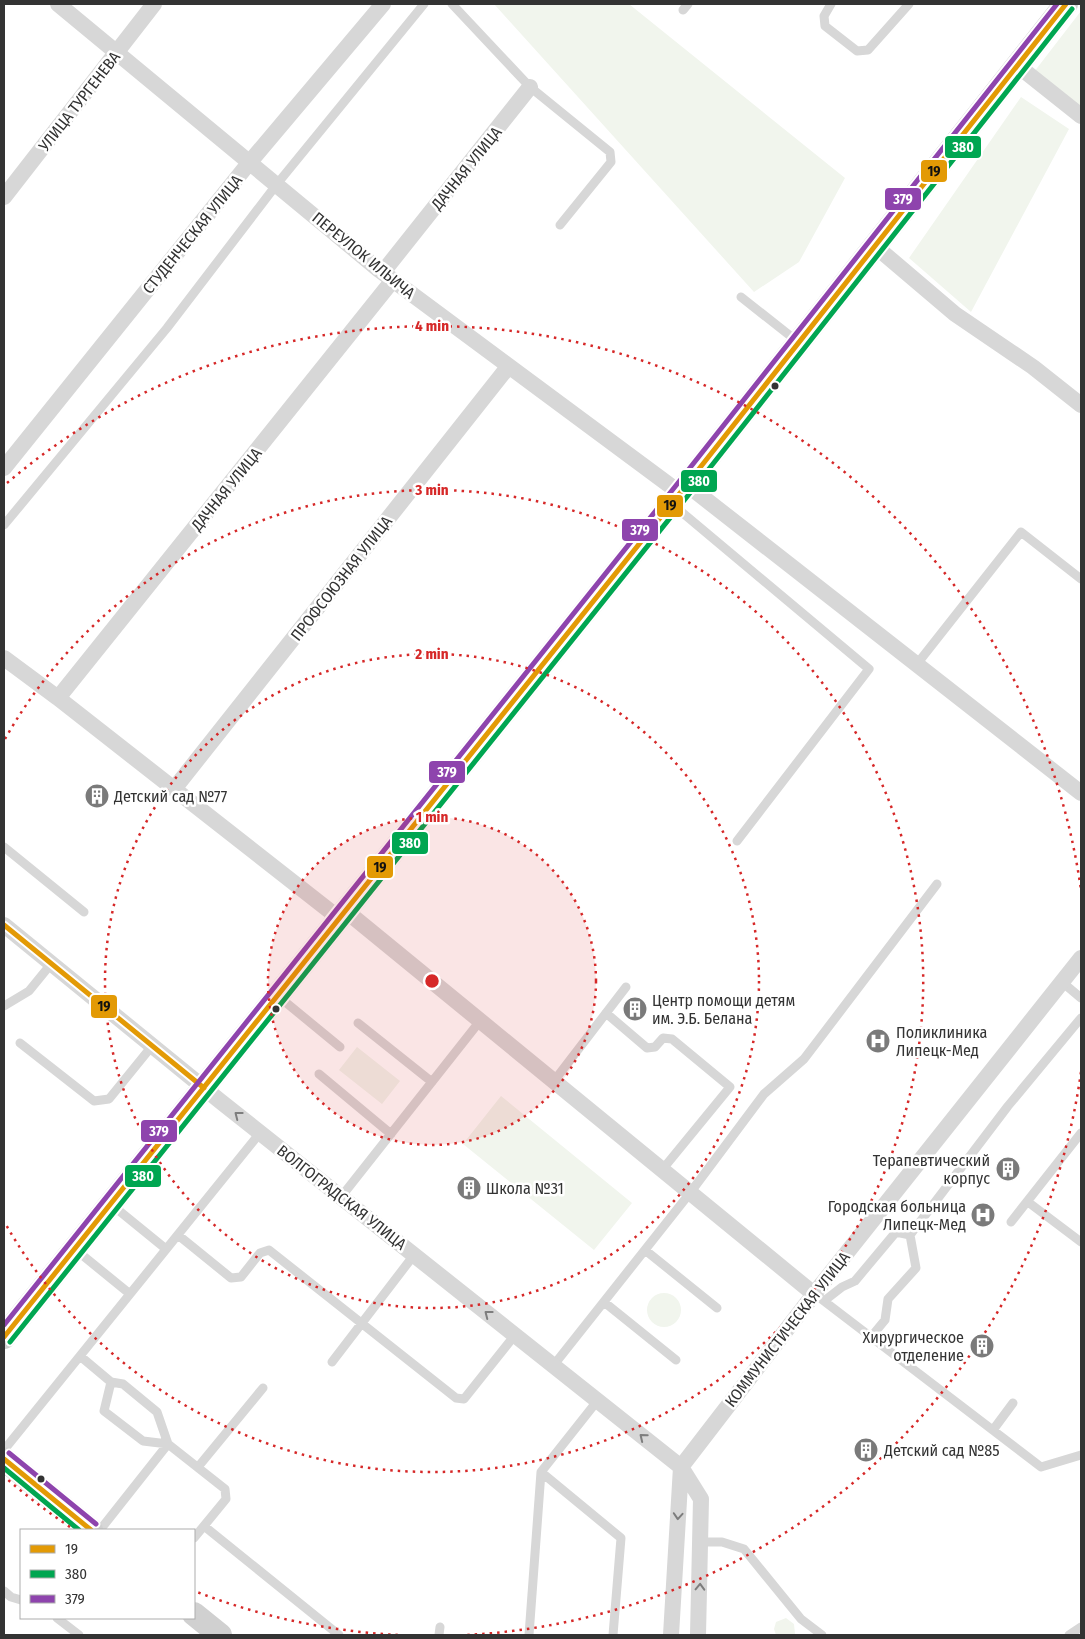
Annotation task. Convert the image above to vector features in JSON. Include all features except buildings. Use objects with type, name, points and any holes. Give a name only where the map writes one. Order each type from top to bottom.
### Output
[{"type":"street","name":"ПЕРЕУЛОК ИЛЬИЧА","points":[[58,4],[388,276],[679,494],[916,664],[1081,793]]},
{"type":"street","name":"УЛИЦА ТУРГЕНЕВА","points":[[4,197],[154,4]]},
{"type":"street","name":"СТУДЕНЧЕСКАЯ УЛИЦА","points":[[4,468],[249,163],[383,4]]},
{"type":"street","points":[[4,1337],[679,494],[1066,4]]},
{"type":"street","points":[[1017,65],[1081,116]]},
{"type":"street","name":"ДАЧНАЯ УЛИЦА","points":[[58,698],[388,276],[530,87]]},
{"type":"street","points":[[876,246],[955,314],[1032,367],[1081,405]]},
{"type":"street","name":"ПРОФСОЮЗНАЯ УЛИЦА","points":[[174,788],[508,367]]},
{"type":"street","points":[[4,658],[480,1021],[819,1298]]},
{"type":"street","name":"ВОЛГОГРАДСКАЯ УЛИЦА","points":[[4,925],[260,1133],[681,1467]]},
{"type":"street","name":"КОММУНИСТИЧЕСКАЯ УЛИЦА","points":[[681,1467],[819,1298],[1081,958]]},
{"type":"street","points":[[4,1459],[90,1529]]},
{"type":"street","points":[[670,1635],[681,1467]]},
{"type":"street","points":[[681,1467],[700,1499],[701,1542],[698,1635]]},
{"type":"street","points":[[676,1541],[701,1542]]},
{"type":"street","points":[[195,1615],[220,1635]]},
{"type":"lane","points":[[4,525],[167,328],[277,184],[424,4]]},
{"type":"lane","points":[[452,4],[530,87],[610,152],[611,162],[560,225]]},
{"type":"lane","points":[[831,4],[824,16],[825,26],[857,51],[868,50],[909,4]]},
{"type":"lane","points":[[741,297],[798,343]]},
{"type":"lane","points":[[679,494],[869,668],[737,841]]},
{"type":"lane","points":[[916,664],[1020,532],[1081,579]]},
{"type":"lane","points":[[4,847],[84,912]]},
{"type":"lane","points":[[554,1366],[690,1193],[764,1094],[804,1059],[937,884]]},
{"type":"lane","points":[[4,1006],[29,991],[51,964]]},
{"type":"lane","points":[[1062,982],[1081,998]]},
{"type":"lane","points":[[554,1081],[626,987]]},
{"type":"lane","points":[[278,996],[340,1047]]},
{"type":"lane","points":[[606,1013],[647,1048],[655,1047],[664,1038],[672,1039],[730,1087],[662,1170]]},
{"type":"lane","points":[[871,1337],[885,1320],[888,1299],[916,1268],[910,1235],[1008,1106],[1081,1018]]},
{"type":"lane","points":[[341,1197],[480,1021]]},
{"type":"lane","points":[[358,1023],[432,1082]]},
{"type":"lane","points":[[20,1043],[94,1101],[108,1099],[152,1046]]},
{"type":"lane","points":[[319,1074],[391,1134]]},
{"type":"lane","points":[[4,1450],[260,1133]]},
{"type":"lane","points":[[1011,1222],[1081,1133]]},
{"type":"lane","points":[[1028,1202],[1081,1242]]},
{"type":"lane","points":[[110,1204],[166,1250]]},
{"type":"lane","points":[[910,1235],[896,1232],[855,1281],[819,1298],[1041,1467],[1081,1455]]},
{"type":"lane","points":[[178,1235],[231,1278],[241,1277],[260,1253],[269,1250],[456,1398],[464,1399],[515,1335]]},
{"type":"lane","points":[[74,1249],[130,1294]]},
{"type":"lane","points":[[645,1250],[718,1308]]},
{"type":"lane","points":[[332,1362],[414,1255]]},
{"type":"lane","points":[[604,1302],[676,1360]]},
{"type":"lane","points":[[80,1356],[111,1382],[123,1384],[157,1412],[168,1444]]},
{"type":"lane","points":[[111,1382],[104,1411],[142,1441],[168,1444],[226,1489],[226,1499],[195,1537]]},
{"type":"lane","points":[[198,1467],[263,1388]]},
{"type":"lane","points":[[529,1635],[541,1472],[598,1400]]},
{"type":"lane","points":[[993,1430],[1013,1403]]},
{"type":"lane","points":[[101,1529],[168,1444]]},
{"type":"lane","points":[[541,1472],[621,1538],[613,1635]]},
{"type":"lane","points":[[204,1526],[339,1635]]},
{"type":"lane","points":[[701,1542],[722,1542],[744,1549],[801,1619],[822,1635]]},
{"type":"lane","points":[[4,1591],[11,1597],[20,1600]]},
{"type":"lane","points":[[58,1619],[79,1635]]},
{"type":"lane","points":[[1069,1635],[1081,1627]]},
{"type":"shaded area","points":[[494,4],[629,4],[845,178],[799,262],[754,292]]},
{"type":"shaded area","points":[[1081,11],[1081,108],[1034,72]]},
{"type":"shaded area","points":[[1021,97],[1069,129],[971,312],[909,258]]},
{"type":"shaded area","points":[[357,1047],[400,1081],[382,1104],[339,1070]]},
{"type":"shaded area","points":[[501,1096],[632,1203],[594,1250],[463,1144]]},
{"type":"shaded area","points":[[664,1293],[676,1298],[681,1310],[676,1322],[664,1327],[652,1322],[647,1310],[652,1298]]},
{"type":"shaded area","points":[[786,1618],[794,1624],[795,1634],[776,1635],[774,1629],[776,1622]]},
{"type":"transit line","name":"379","points":[[4,1325],[674,488],[1057,4]]},
{"type":"transit line","name":"19","points":[[4,1337],[680,493],[1066,4]]},
{"type":"transit line","name":"380","points":[[10,1342],[686,498],[1072,9]]},
{"type":"transit line","name":"19","points":[[4,925],[204,1088]]},
{"type":"transit line","name":"379","points":[[9,1453],[96,1524]]},
{"type":"transit line","name":"19","points":[[4,1459],[90,1529]]},
{"type":"transit line","name":"380","points":[[4,1468],[78,1529]]},
{"type":"place","name":"Детский сад №77","points":[[97,796]]},
{"type":"place","name":"Центр помощи детям им. Э.Б. Белана","points":[[635,1009]]},
{"type":"place","name":"Поликлиника Липецк-Мед","points":[[878,1041]]},
{"type":"place","name":"Терапевтический корпус","points":[[1008,1169]]},
{"type":"place","name":"Школа №31","points":[[469,1188]]},
{"type":"place","name":"Городская больница Липецк-Мед","points":[[983,1215]]},
{"type":"place","name":"Хирургическое отделение","points":[[982,1346]]},
{"type":"place","name":"Детский сад №85","points":[[866,1450]]}]
